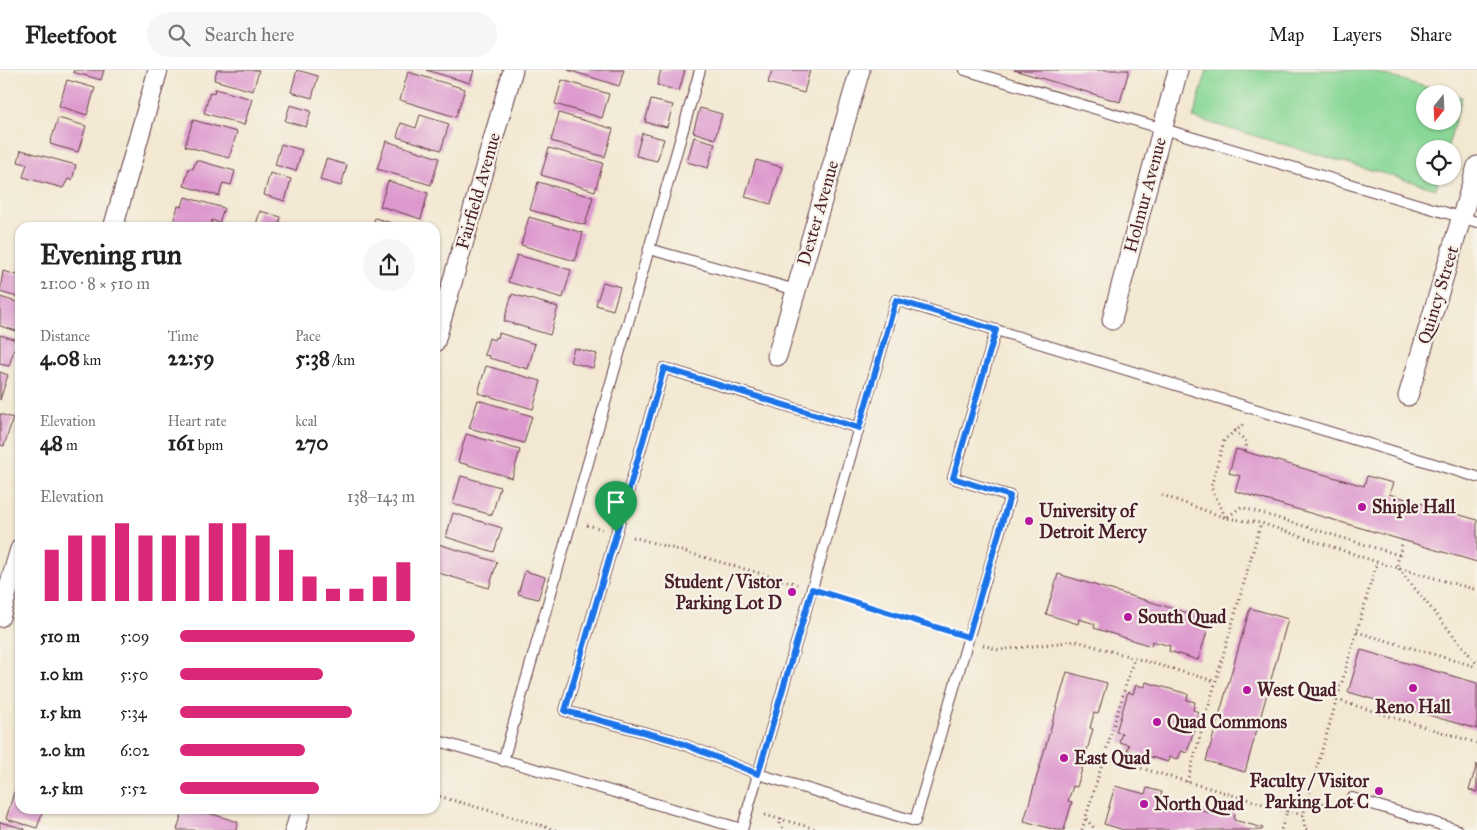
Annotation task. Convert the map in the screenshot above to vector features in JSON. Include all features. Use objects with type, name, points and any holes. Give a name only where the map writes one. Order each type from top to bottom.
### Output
[{"type":"street","points":[[115,222],[158,70]]},
{"type":"street","name":"Fairfield Avenue","points":[[440,325],[513,70]]},
{"type":"street","name":"Dexter Avenue","points":[[777,356],[860,70]]},
{"type":"street","name":"Holmur Avenue","points":[[1112,320],[1178,70]]},
{"type":"street","name":"Quincy Street","points":[[1408,396],[1469,220],[1477,166]]},
{"type":"street","points":[[0,618],[15,568]]},
{"type":"street","points":[[295,830],[300,814]]},
{"type":"lane","points":[[503,761],[700,70]]},
{"type":"lane","points":[[965,70],[1469,220]]},
{"type":"lane","points":[[649,249],[796,290]]},
{"type":"lane","points":[[440,742],[742,830],[896,300],[1477,477]]},
{"type":"lane","points":[[859,428],[664,368],[565,711],[673,740],[758,774],[915,820],[1010,496],[953,478],[996,330]]},
{"type":"lane","points":[[1352,798],[1458,830]]},
{"type":"path","points":[[1226,518],[1211,487],[1224,440],[1242,424],[1251,427]]},
{"type":"path","points":[[1235,430],[1247,443],[1245,452]]},
{"type":"path","points":[[1162,495],[1226,518],[1261,523],[1377,562],[1477,589]]},
{"type":"path","points":[[1226,518],[1241,507],[1399,555]]},
{"type":"path","points":[[572,521],[812,589],[968,637],[999,650],[1076,641],[1214,681]]},
{"type":"path","points":[[1186,782],[1261,523]]},
{"type":"path","points":[[1403,540],[1397,564],[1398,568],[1477,666]]},
{"type":"path","points":[[1309,830],[1305,829],[1303,815],[1377,562]]},
{"type":"path","points":[[1357,632],[1477,666]]},
{"type":"path","points":[[1082,830],[1134,658]]},
{"type":"path","points":[[1337,700],[1477,743]]},
{"type":"path","points":[[1103,757],[1303,815]]},
{"type":"path","points":[[440,796],[556,830]]},
{"type":"path","points":[[1281,830],[1287,811]]},
{"type":"path","points":[[763,822],[765,814],[820,830]]},
{"type":"path","points":[[781,818],[780,824],[784,830]]},
{"type":"path","points":[[1086,819],[1096,830]]},
{"type":"green space","points":[[1207,70],[1368,70],[1419,85],[1416,85],[1416,130],[1452,130],[1450,140],[1416,140],[1416,183],[1193,118]]},
{"type":"green space","points":[[1422,185],[1437,185],[1436,189]]},
{"type":"building","points":[[74,70],[104,70],[101,80],[73,72]]},
{"type":"building","points":[[217,70],[259,70],[253,91],[214,80]]},
{"type":"building","points":[[297,70],[318,76],[312,98],[291,92]]},
{"type":"building","points":[[426,70],[474,70],[470,83]]},
{"type":"building","points":[[568,70],[624,70],[619,86]]},
{"type":"building","points":[[661,70],[685,70],[679,91],[657,85]]},
{"type":"building","points":[[772,70],[810,70],[804,93],[768,83]]},
{"type":"building","points":[[1014,70],[1129,70],[1120,102]]},
{"type":"building","points":[[408,72],[465,89],[456,117],[400,100]]},
{"type":"building","points":[[67,80],[95,88],[87,115],[59,106]]},
{"type":"building","points":[[562,80],[609,94],[602,118],[555,104]]},
{"type":"building","points":[[215,89],[252,99],[244,125],[204,113],[210,92],[214,93]]},
{"type":"building","points":[[651,100],[673,105],[667,127],[645,122]]},
{"type":"building","points":[[290,105],[311,111],[306,127],[285,121]]},
{"type":"building","points":[[700,108],[722,114],[715,139],[693,132]]},
{"type":"building","points":[[559,113],[613,129],[605,157],[551,141]]},
{"type":"building","points":[[420,115],[449,124],[441,150],[397,137],[401,123],[416,128]]},
{"type":"building","points":[[58,118],[86,126],[78,152],[50,144]]},
{"type":"building","points":[[193,120],[237,132],[229,158],[185,146]]},
{"type":"building","points":[[642,133],[664,139],[657,161],[636,156]]},
{"type":"building","points":[[694,137],[715,143],[708,168],[687,162]]},
{"type":"building","points":[[386,141],[439,158],[431,185],[377,169]]},
{"type":"building","points":[[281,144],[302,150],[296,171],[275,165]]},
{"type":"building","points":[[549,148],[603,163],[595,191],[541,175]]},
{"type":"building","points":[[21,150],[76,165],[72,180],[68,179],[63,188],[23,177],[27,164],[18,162]]},
{"type":"building","points":[[326,159],[347,165],[341,186],[320,180]]},
{"type":"building","points":[[196,160],[235,171],[231,185],[223,183],[219,196],[184,186],[189,168],[193,169]]},
{"type":"building","points":[[756,160],[782,167],[771,204],[745,197]]},
{"type":"building","points":[[270,173],[291,179],[285,201],[264,195]]},
{"type":"building","points":[[388,181],[428,193],[421,219],[380,206]]},
{"type":"building","points":[[538,182],[593,197],[585,225],[530,210]]},
{"type":"building","points":[[185,197],[224,208],[219,222],[212,220],[212,222],[173,222],[178,206],[182,207]]},
{"type":"building","points":[[260,211],[281,217],[280,222],[257,222]]},
{"type":"building","points":[[529,217],[583,233],[575,261],[521,245]]},
{"type":"building","points":[[375,218],[388,222],[374,222]]},
{"type":"building","points":[[517,255],[571,270],[563,298],[508,282]]},
{"type":"building","points":[[3,271],[15,274],[15,296],[0,292]]},
{"type":"building","points":[[603,282],[620,287],[613,310],[596,305]]},
{"type":"building","points":[[512,294],[558,307],[550,335],[504,321]]},
{"type":"building","points":[[0,297],[15,302],[15,330],[0,326]]},
{"type":"building","points":[[499,333],[535,344],[528,369],[484,355],[489,338],[494,340],[495,337],[498,338]]},
{"type":"building","points":[[0,335],[15,339],[15,346],[9,366],[0,364]]},
{"type":"building","points":[[574,348],[597,354],[593,368],[570,362]]},
{"type":"building","points":[[486,366],[541,381],[533,409],[478,393]]},
{"type":"building","points":[[0,372],[8,375],[0,400]]},
{"type":"building","points":[[478,400],[532,416],[524,443],[469,428]]},
{"type":"building","points":[[0,414],[13,418],[4,446],[0,445]]},
{"type":"building","points":[[466,434],[520,450],[512,478],[458,462]]},
{"type":"building","name":"Shiple Hall","points":[[1236,449],[1364,486],[1367,476],[1393,483],[1389,494],[1477,520],[1477,562],[1235,491],[1240,476],[1229,473]]},
{"type":"building","points":[[461,476],[500,487],[492,515],[453,504]]},
{"type":"building","points":[[453,513],[502,528],[494,552],[446,537]]},
{"type":"building","points":[[440,545],[497,562],[489,588],[440,573]]},
{"type":"building","points":[[525,571],[545,577],[538,599],[518,594]]},
{"type":"building","name":"South Quad","points":[[1058,574],[1211,620],[1198,660],[1169,651],[1170,646],[1152,641],[1151,646],[1094,628],[1095,624],[1079,619],[1078,624],[1046,614]]},
{"type":"building","name":"West Quad","points":[[1250,608],[1288,619],[1245,772],[1206,761]]},
{"type":"building","name":"Reno Hall","points":[[1361,650],[1477,683],[1477,729],[1348,692]]},
{"type":"building","name":"East Quad","points":[[1067,672],[1107,683],[1098,714],[1094,713],[1090,728],[1093,729],[1077,787],[1073,786],[1068,801],[1072,802],[1064,830],[1056,830],[1024,821]]},
{"type":"building","name":"Quad Commons","points":[[1146,682],[1188,694],[1187,700],[1195,702],[1193,710],[1199,712],[1187,753],[1181,751],[1178,759],[1169,757],[1168,762],[1127,750],[1129,745],[1119,742],[1122,733],[1116,732],[1128,692],[1133,694],[1136,685],[1145,687]]},
{"type":"building","name":"Reno Hall","points":[[1477,764],[1477,792],[1469,790]]},
{"type":"building","name":"North Quad","points":[[1115,786],[1145,794],[1147,788],[1162,792],[1160,799],[1218,815],[1219,809],[1235,814],[1234,820],[1263,828],[1262,830],[1124,830],[1104,824]]},
{"type":"building","points":[[14,792],[15,814],[42,814],[37,828],[6,819]]},
{"type":"building","points":[[182,814],[212,814],[238,822],[236,830],[177,830]]},
{"type":"building","points":[[0,822],[25,829],[25,830],[0,830]]},
{"type":"place","name":"Shiple Hall","points":[[1362,507]]},
{"type":"place","name":"University of Detroit Mercy","points":[[1029,521]]},
{"type":"place","name":"Student / Vistor Parking Lot D","points":[[792,592]]},
{"type":"place","name":"South Quad","points":[[1128,617]]},
{"type":"place","name":"Reno Hall","points":[[1413,688]]},
{"type":"place","name":"West Quad","points":[[1247,690]]},
{"type":"place","name":"Quad Commons","points":[[1157,722]]},
{"type":"place","name":"East Quad","points":[[1064,758]]},
{"type":"place","name":"Faculty / Visitor Parking Lot C","points":[[1379,791]]},
{"type":"place","name":"North Quad","points":[[1144,804]]},
{"type":"route","points":[[896,300],[996,330],[953,478],[1010,496],[968,637],[812,589],[758,774],[673,740],[565,711],[616,532],[664,368],[859,428],[896,300]]}]
